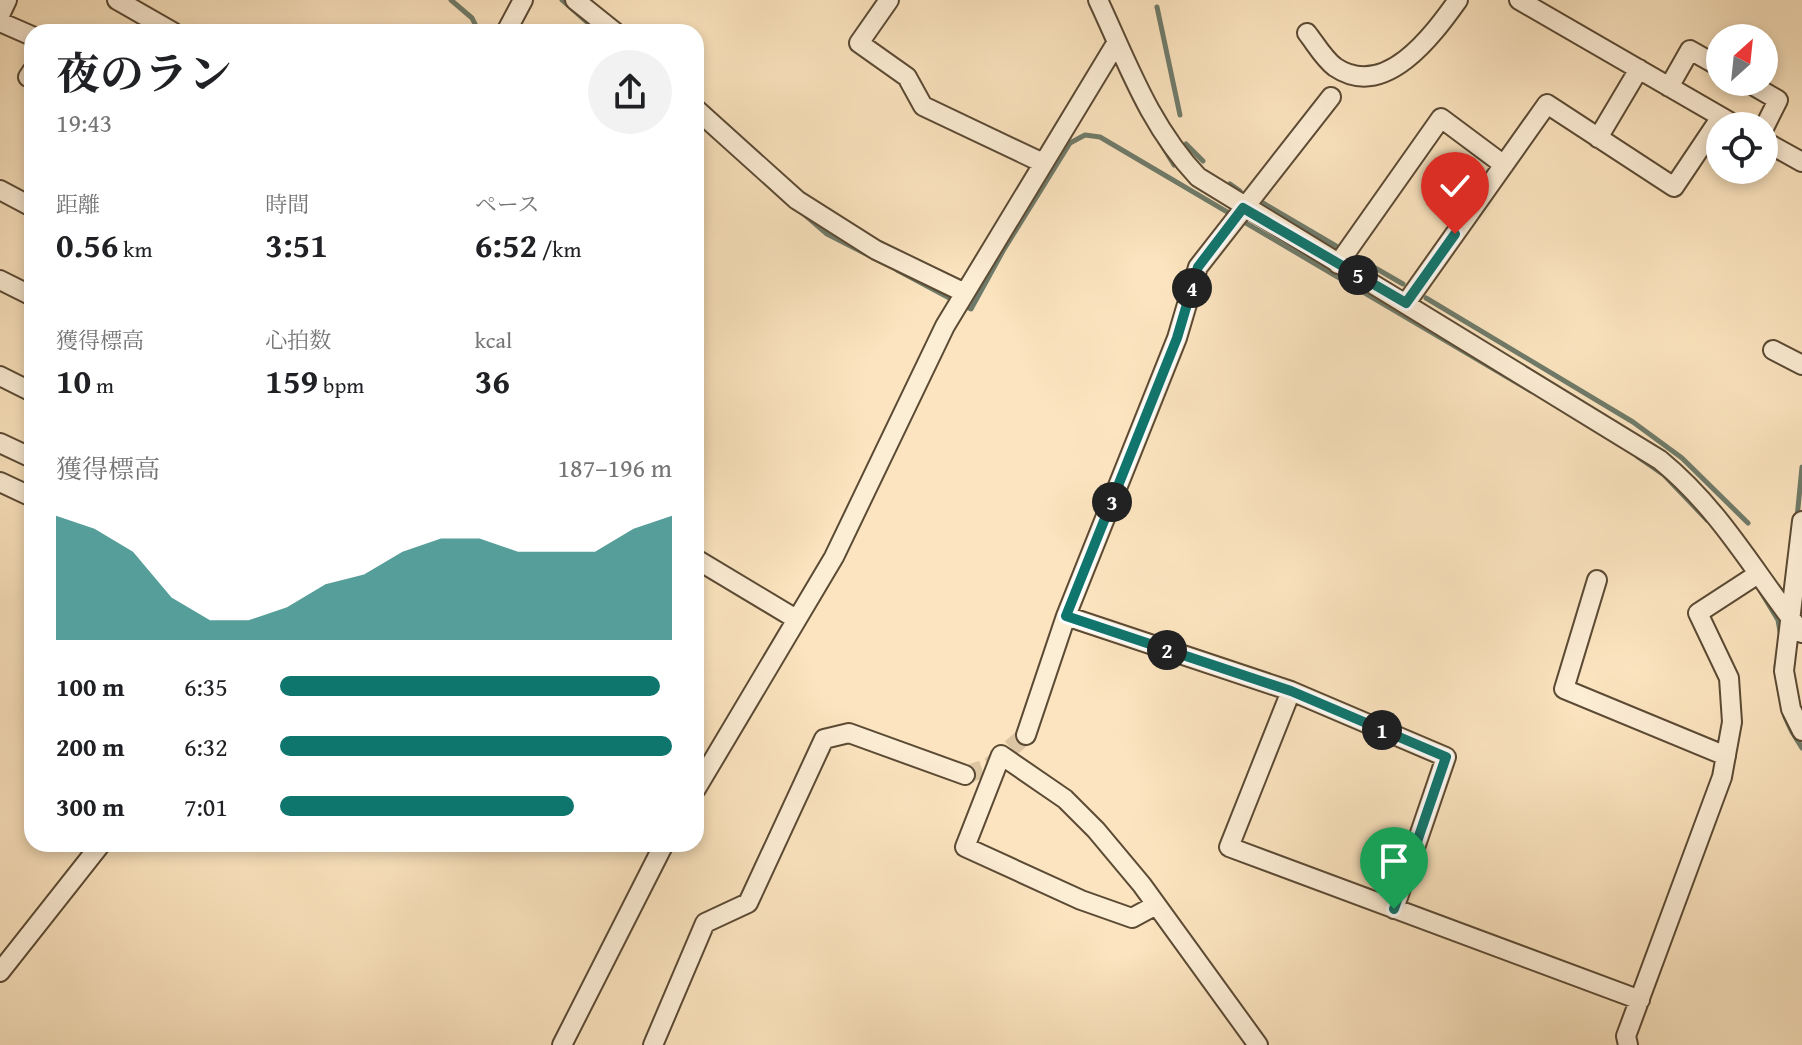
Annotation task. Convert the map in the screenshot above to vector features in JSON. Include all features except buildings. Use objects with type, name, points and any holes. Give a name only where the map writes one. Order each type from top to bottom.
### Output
[{"type":"street","points":[[0,15],[7,0]]},
{"type":"street","points":[[117,0],[159,24]]},
{"type":"street","points":[[510,24],[523,0]]},
{"type":"street","points":[[575,0],[605,24]]},
{"type":"street","points":[[889,0],[859,43],[907,77],[923,106],[1043,163]]},
{"type":"street","points":[[1118,0],[1102,8],[1117,42],[1169,147],[1198,177],[1243,208],[1406,303],[1660,460],[1690,485],[1726,525],[1797,626]]},
{"type":"street","points":[[1307,33],[1335,67],[1361,76],[1385,71],[1412,57],[1458,0]]},
{"type":"street","points":[[1519,0],[1712,112]]},
{"type":"street","points":[[0,22],[24,32]]},
{"type":"street","points":[[704,775],[834,557],[945,326],[1117,42]]},
{"type":"street","points":[[1669,87],[1690,50],[1706,59]]},
{"type":"street","points":[[1598,138],[1639,69]]},
{"type":"street","points":[[1771,96],[1778,100],[1772,112]]},
{"type":"street","points":[[1026,735],[1066,616],[1177,338],[1198,267],[1331,97]]},
{"type":"street","points":[[1406,303],[1547,104],[1674,187],[1706,149]]},
{"type":"street","points":[[704,116],[797,200],[876,250],[965,293]]},
{"type":"street","points":[[1338,264],[1441,118],[1504,165]]},
{"type":"street","points":[[1778,149],[1802,162]]},
{"type":"street","points":[[0,190],[24,203]]},
{"type":"street","points":[[0,280],[24,292]]},
{"type":"street","points":[[1773,350],[1802,365]]},
{"type":"street","points":[[0,376],[24,388]]},
{"type":"street","points":[[0,465],[3,444],[24,454]]},
{"type":"street","points":[[0,482],[24,493]]},
{"type":"street","points":[[1802,521],[1797,626],[1784,671],[1791,709],[1802,731]]},
{"type":"street","points":[[704,564],[796,619]]},
{"type":"street","points":[[1628,1045],[1626,1036],[1722,777],[1732,722],[1729,678],[1698,613],[1758,574]]},
{"type":"street","points":[[1597,580],[1564,689],[1726,756]]},
{"type":"street","points":[[1066,616],[1291,691],[1446,757],[1394,909]]},
{"type":"street","points":[[1291,691],[1229,847],[1640,1000]]},
{"type":"street","points":[[653,1045],[705,923],[748,903],[824,739],[849,733],[965,775]]},
{"type":"street","points":[[1156,905],[1132,918],[1081,900],[965,847],[1001,755],[1065,799],[1096,830],[1156,905],[1258,1045]]},
{"type":"street","points":[[0,972],[95,852]]},
{"type":"street","points":[[562,1045],[660,852]]},
{"type":"waterway","points":[[451,0],[475,24]]},
{"type":"waterway","points":[[562,0],[589,24]]},
{"type":"waterway","points":[[1157,7],[1180,115]]},
{"type":"waterway","points":[[964,306],[971,309],[1070,143],[1085,135],[1100,137],[1531,391]]},
{"type":"waterway","points":[[1160,142],[1174,165]]},
{"type":"waterway","points":[[1186,144],[1203,161]]},
{"type":"waterway","points":[[1230,184],[1240,191]]},
{"type":"waterway","points":[[1263,203],[1336,246]]},
{"type":"waterway","points":[[805,215],[827,234],[870,256]]},
{"type":"waterway","points":[[1358,258],[1403,284]]},
{"type":"waterway","points":[[897,270],[955,301]]},
{"type":"waterway","points":[[1426,298],[1633,422],[1682,458],[1748,523]]},
{"type":"waterway","points":[[1638,457],[1664,475],[1707,520]]},
{"type":"waterway","points":[[1797,518],[1802,467]]},
{"type":"waterway","points":[[1761,592],[1778,620],[1781,637]]},
{"type":"waterway","points":[[1776,666],[1780,695]]},
{"type":"waterway","points":[[1785,717],[1791,730],[1798,732]]},
{"type":"waterway","points":[[1792,732],[1802,748]]},
{"type":"tunnel","points":[[965,775],[989,767],[1026,735]]},
{"type":"route","points":[[1394,909],[1446,757],[1291,691],[1066,616],[1177,338],[1198,267],[1243,208],[1406,303],[1455,234]]}]
